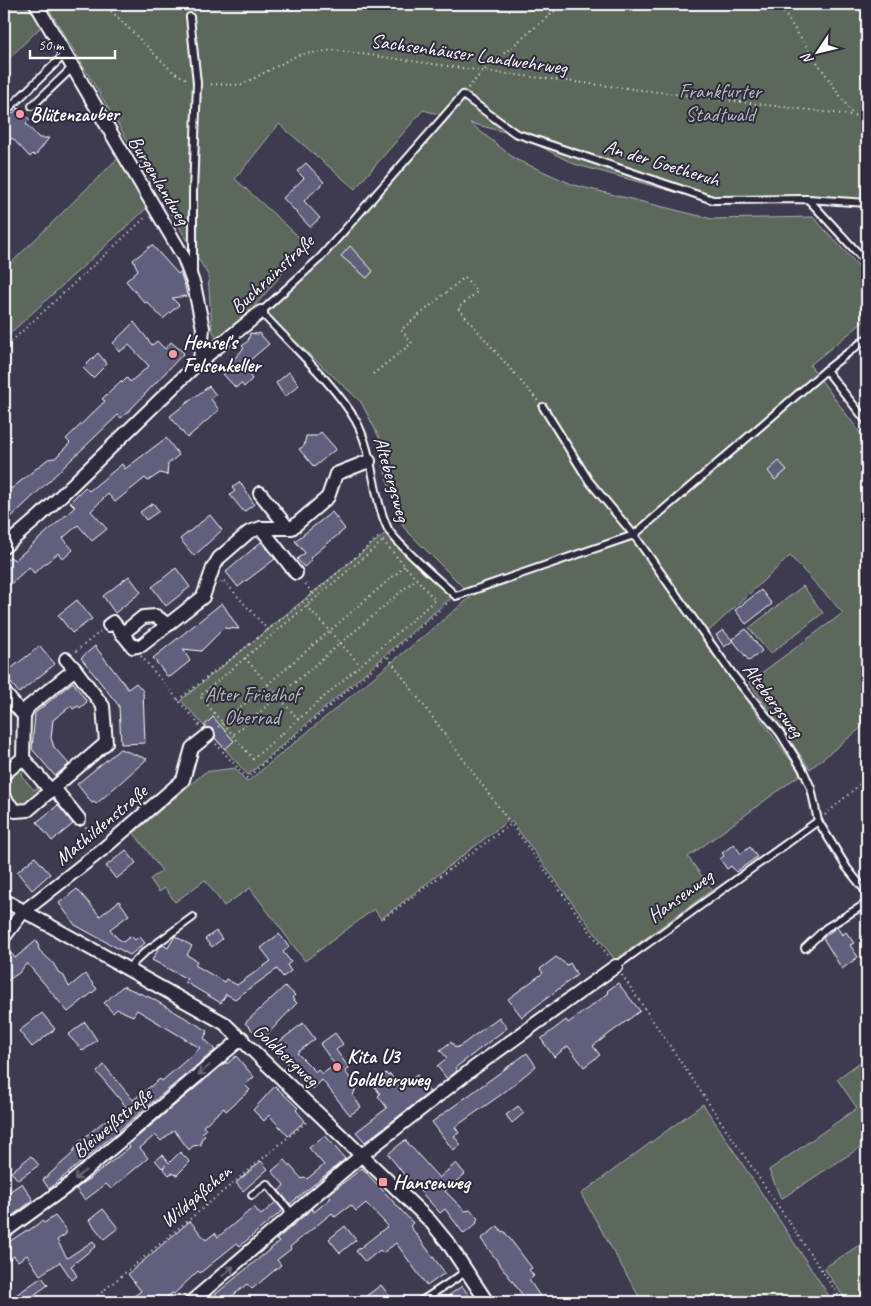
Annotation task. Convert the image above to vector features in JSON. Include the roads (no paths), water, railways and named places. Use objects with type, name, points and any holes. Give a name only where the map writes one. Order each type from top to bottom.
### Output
[{"type":"street","name":"Burgenlandweg","points":[[36,4],[184,258],[194,284],[203,328],[200,361]]},
{"type":"street","name":"Buchrainstraße","points":[[4,547],[40,516],[200,361],[261,312]]},
{"type":"street","points":[[109,625],[113,622],[133,647],[142,645],[203,597],[213,568],[219,558],[249,532],[261,528],[292,528],[324,502],[339,471],[369,461]]},
{"type":"street","points":[[260,493],[288,528]]},
{"type":"street","points":[[261,528],[296,573]]},
{"type":"street","points":[[122,634],[143,617],[156,616],[168,625]]},
{"type":"street","points":[[4,798],[15,811],[22,812],[28,810],[53,789],[106,744],[103,706],[71,664],[28,707],[24,716],[23,758],[53,789],[79,819]]},
{"type":"street","points":[[4,692],[24,716]]},
{"type":"street","name":"Mathildenstraße","points":[[4,937],[23,912],[103,849],[183,780],[192,748],[208,735]]},
{"type":"street","points":[[4,774],[23,758]]},
{"type":"street","name":"Goldbergweg","points":[[4,900],[224,1023],[242,1038],[430,1220],[468,1271],[487,1302]]},
{"type":"street","name":"Hansenweg","points":[[191,1302],[363,1154],[479,1064],[616,966]]},
{"type":"street","name":"Bleiweißstraße","points":[[4,1232],[66,1187],[242,1038]]},
{"type":"lane","points":[[190,17],[197,83],[193,192],[194,284]]},
{"type":"lane","points":[[4,113],[64,55]]},
{"type":"lane","points":[[32,106],[72,68]]},
{"type":"lane","name":"An der Goetheruh","points":[[463,95],[515,133],[713,200],[808,199],[867,202]]},
{"type":"lane","name":"Buchrainstraße","points":[[261,312],[320,258],[463,95]]},
{"type":"lane","points":[[808,199],[867,263]]},
{"type":"lane","name":"Altebergsweg","points":[[261,312],[346,406],[361,431],[388,529],[456,596],[634,535]]},
{"type":"lane","points":[[634,535],[826,370],[867,338]]},
{"type":"lane","points":[[826,370],[867,422]]},
{"type":"lane","name":"Altebergsweg","points":[[543,407],[589,481],[634,535],[733,675],[780,733],[812,788],[818,821],[847,868],[867,893]]},
{"type":"lane","name":"Hansenweg","points":[[616,966],[818,821]]},
{"type":"lane","points":[[805,948],[826,928],[867,903]]},
{"type":"lane","points":[[127,969],[145,952],[193,917]]},
{"type":"lane","points":[[252,1195],[267,1184],[293,1215]]},
{"type":"lane","points":[[420,1302],[468,1271]]},
{"type":"place","name":"Blütenzauber","points":[[20,114]]},
{"type":"place","name":"Hensel's Felsenkeller","points":[[173,354]]},
{"type":"place","name":"Kita U3 Goldbergweg","points":[[337,1067]]},
{"type":"place","name":"Hansenweg","points":[[383,1182]]},
{"type":"park label","name":"Frankfurter Stadtwald","points":[[720,102]]},
{"type":"park label","name":"Alter Friedhof Oberrad","points":[[252,706]]}]
